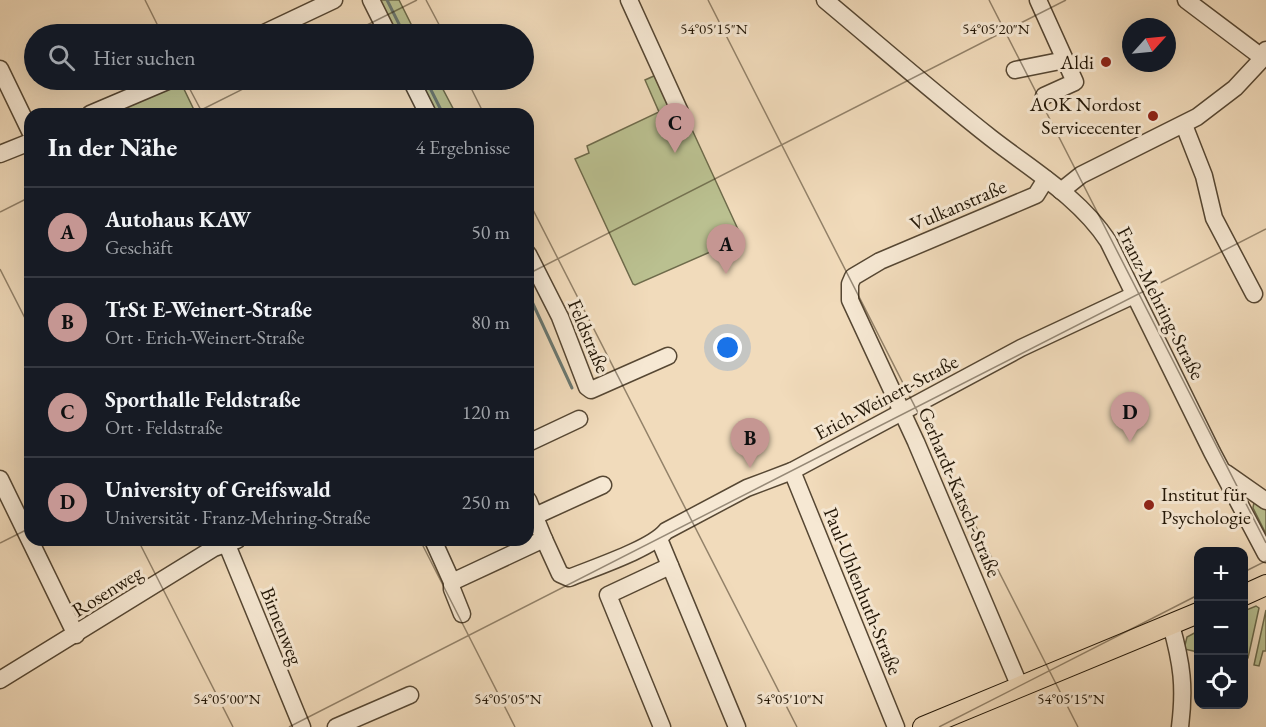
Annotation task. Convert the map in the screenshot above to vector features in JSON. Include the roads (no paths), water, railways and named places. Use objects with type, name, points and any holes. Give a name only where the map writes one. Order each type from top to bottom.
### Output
[{"type":"main road","points":[[1248,593],[1266,585]]},
{"type":"main road","points":[[923,727],[1194,616]]},
{"type":"street","points":[[283,24],[334,0]]},
{"type":"street","points":[[371,0],[383,24]]},
{"type":"street","points":[[629,0],[680,112]]},
{"type":"street","name":"Franz-Mehring-Straße","points":[[825,0],[965,117],[1061,191],[1098,226],[1108,241],[1222,471],[1266,554]]},
{"type":"street","points":[[1038,0],[1075,82],[1044,96]]},
{"type":"street","points":[[1061,191],[1081,175],[1184,125],[1213,106],[1234,88],[1264,54],[1186,0]]},
{"type":"street","points":[[1015,70],[1065,60]]},
{"type":"street","points":[[0,69],[24,119]]},
{"type":"street","points":[[104,108],[146,90]]},
{"type":"street","points":[[416,90],[425,108]]},
{"type":"street","points":[[1184,125],[1204,176],[1214,218],[1254,294]]},
{"type":"street","points":[[0,154],[24,144]]},
{"type":"street","name":"Vulkanstraße","points":[[880,261],[1036,195],[1046,179]]},
{"type":"street","name":"Gerhardt-Katsch-Straße","points":[[880,261],[853,277],[850,284],[850,300],[902,411],[1020,687]]},
{"type":"street","name":"Feldstraße","points":[[534,266],[560,317],[587,387],[591,390],[668,356]]},
{"type":"street","name":"Erich-Weinert-Straße","points":[[535,516],[560,574],[569,578],[659,539],[666,531],[737,494],[792,471],[1021,348],[1134,295]]},
{"type":"street","points":[[534,440],[579,419]]},
{"type":"street","name":"Paul-Uhlenhuth-Straße","points":[[792,471],[896,727]]},
{"type":"street","points":[[1222,471],[1266,501]]},
{"type":"street","points":[[0,479],[24,528]]},
{"type":"street","points":[[535,516],[603,485]]},
{"type":"street","points":[[534,544],[544,539]]},
{"type":"street","points":[[659,539],[737,727]]},
{"type":"street","points":[[33,546],[76,635]]},
{"type":"street","name":"Rosenweg","points":[[0,680],[219,546]]},
{"type":"street","name":"Birnenweg","points":[[232,546],[302,727]]},
{"type":"street","points":[[436,546],[452,582],[452,589],[462,614]]},
{"type":"street","points":[[452,582],[529,546]]},
{"type":"street","points":[[662,727],[608,595],[670,566]]},
{"type":"street","points":[[1171,625],[1183,674],[1184,696],[1180,727]]},
{"type":"street","points":[[336,727],[411,695]]},
{"type":"waterway","points":[[387,0],[399,24]]},
{"type":"waterway","points":[[431,90],[440,108]]},
{"type":"waterway","points":[[534,306],[572,388]]},
{"type":"place","name":"Aldi","points":[[1106,62]]},
{"type":"place","name":"AOK Nordost Servicecenter","points":[[1153,116]]},
{"type":"place","name":"Sporthalle Feldstraße","points":[[675,153]]},
{"type":"place","name":"Autohaus KAW","points":[[726,274]]},
{"type":"place","name":"University of Greifswald","points":[[1130,442]]},
{"type":"place","name":"TrSt E-Weinert-Straße","points":[[750,468]]},
{"type":"place","name":"Institut für Psychologie","points":[[1149,505]]}]
